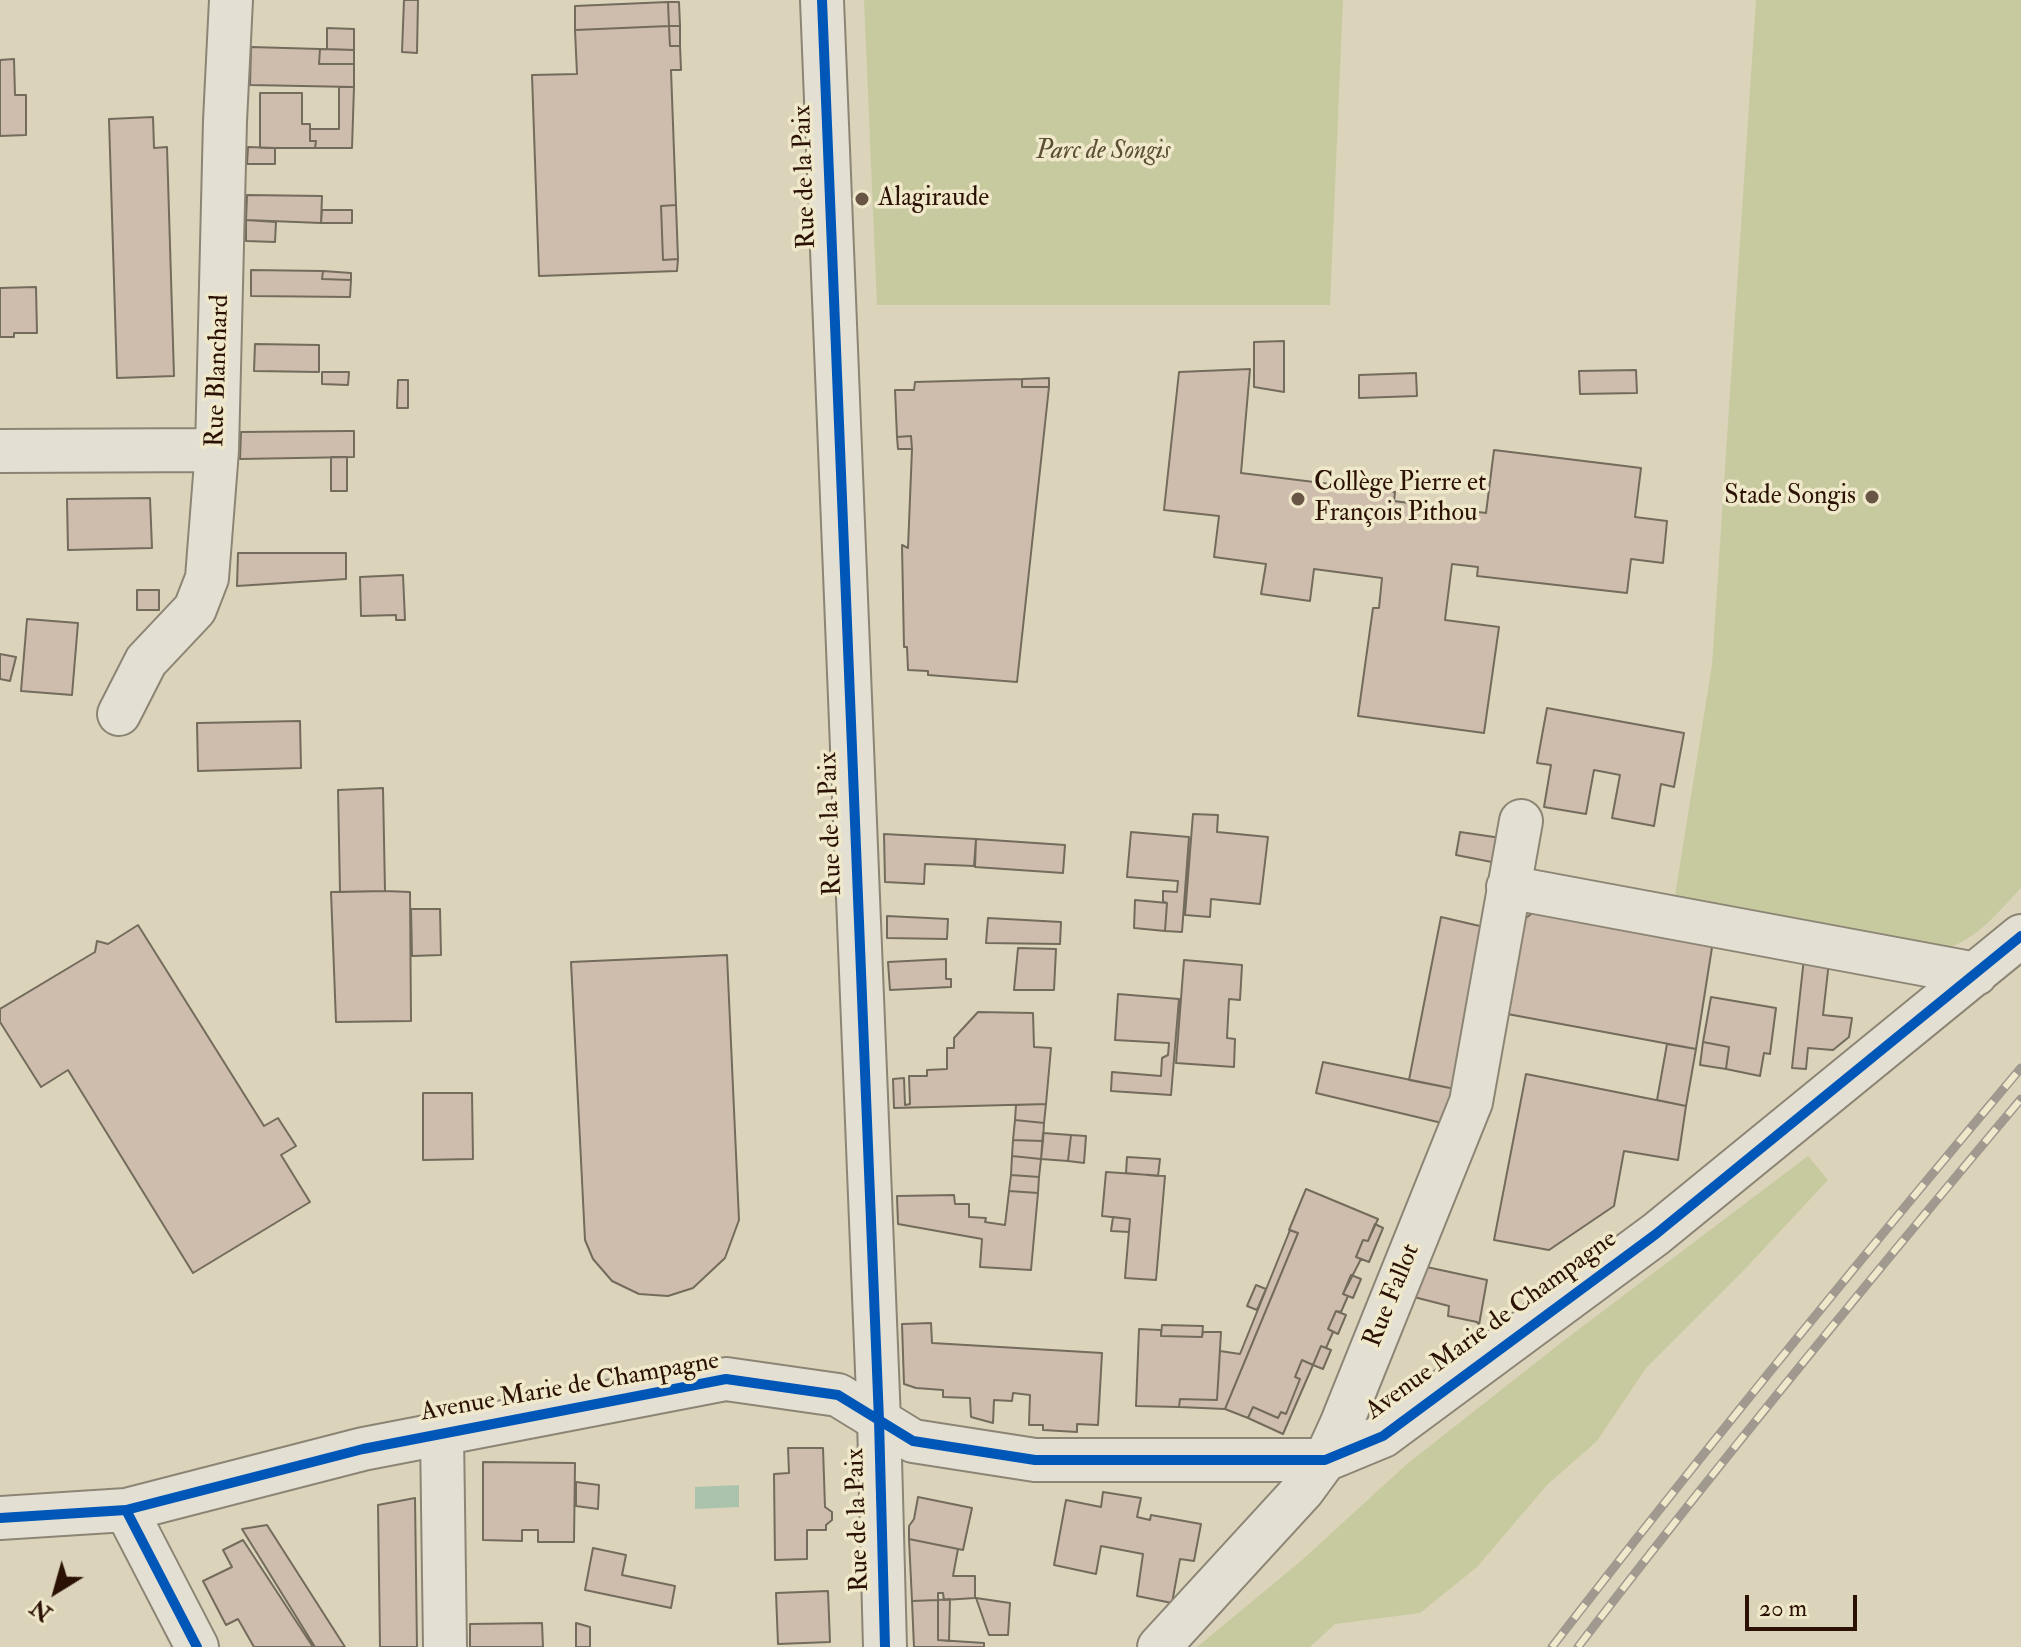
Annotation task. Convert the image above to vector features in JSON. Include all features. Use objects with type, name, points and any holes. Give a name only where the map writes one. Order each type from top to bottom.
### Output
[{"type":"street","name":"Rue Blanchard","points":[[119,714],[146,661],[195,609],[207,578],[217,450],[231,0]]},
{"type":"street","name":"Rue de la Paix","points":[[822,0],[879,1420],[885,1647]]},
{"type":"street","points":[[0,451],[217,450]]},
{"type":"street","name":"Rue Fallot","points":[[1159,1647],[1303,1490],[1325,1460],[1347,1411],[1471,1102],[1521,821]]},
{"type":"street","points":[[1508,887],[1976,974]]},
{"type":"street","name":"Avenue Marie de Champagne","points":[[0,1518],[126,1510],[352,1452],[726,1379],[838,1395],[913,1441],[1035,1460],[1325,1460],[1383,1436],[1656,1234],[2021,936]]},
{"type":"street","points":[[442,1434],[445,1647]]},
{"type":"street","points":[[126,1510],[197,1647]]},
{"type":"green space","name":"Parc de Songis","points":[[864,0],[1343,0],[1330,305],[877,305]]},
{"type":"green space","name":"Stade Songis","points":[[1756,0],[2021,0],[2021,888],[1970,937],[1929,955],[1673,908],[1712,665]]},
{"type":"green space","points":[[1808,1156],[1828,1180],[1646,1368],[1597,1441],[1547,1485],[1477,1567],[1420,1613],[1335,1624],[1310,1647],[1197,1647],[1301,1561],[1407,1464]]},
{"type":"shaded area","points":[[739,1485],[739,1507],[695,1509],[695,1487]]},
{"type":"building","points":[[404,0],[418,0],[417,53],[402,52]]},
{"type":"building","points":[[668,2],[669,26],[575,30],[575,6]]},
{"type":"building","points":[[668,2],[679,2],[680,26],[669,26]]},
{"type":"building","points":[[669,26],[670,46],[680,46],[681,70],[671,70],[676,205],[661,206],[663,260],[678,259],[677,271],[539,276],[532,75],[577,74],[575,30]]},
{"type":"building","points":[[669,26],[680,26],[680,46],[670,46]]},
{"type":"building","points":[[327,28],[354,29],[354,50],[327,49]]},
{"type":"building","points":[[251,47],[320,49],[319,64],[354,64],[354,87],[250,85]]},
{"type":"building","points":[[320,49],[354,50],[354,64],[319,64]]},
{"type":"building","points":[[14,59],[15,95],[26,95],[26,135],[0,136],[0,60]]},
{"type":"building","points":[[339,87],[354,87],[352,148],[315,148],[316,141],[310,141],[310,129],[339,129]]},
{"type":"building","points":[[260,93],[302,93],[302,124],[310,124],[310,141],[316,141],[315,148],[260,148]]},
{"type":"building","points":[[153,117],[154,148],[167,147],[174,376],[117,378],[109,119]]},
{"type":"building","points":[[248,147],[275,148],[275,164],[247,164]]},
{"type":"building","points":[[247,195],[322,196],[321,223],[246,220]]},
{"type":"building","points":[[676,205],[678,259],[663,260],[661,206]]},
{"type":"building","points":[[322,210],[352,210],[352,223],[321,223]]},
{"type":"building","points":[[246,220],[276,222],[275,242],[246,241]]},
{"type":"building","points":[[251,270],[323,271],[322,279],[351,280],[350,297],[251,296]]},
{"type":"building","points":[[323,271],[351,273],[351,280],[322,279]]},
{"type":"building","points":[[36,287],[37,333],[14,333],[14,337],[0,337],[0,288]]},
{"type":"building","points":[[1284,341],[1284,392],[1254,387],[1254,342]]},
{"type":"building","points":[[255,344],[319,345],[319,372],[254,371]]},
{"type":"building","points":[[1250,369],[1241,473],[1395,492],[1394,501],[1486,513],[1494,450],[1641,468],[1635,517],[1667,521],[1663,563],[1631,559],[1627,593],[1477,576],[1478,567],[1452,564],[1445,620],[1499,627],[1484,733],[1358,716],[1373,608],[1379,608],[1382,578],[1314,569],[1310,601],[1261,594],[1266,564],[1214,557],[1219,516],[1164,510],[1179,372]]},
{"type":"building","points":[[1636,370],[1637,393],[1580,394],[1579,371]]},
{"type":"building","points":[[322,372],[349,372],[348,385],[322,384]]},
{"type":"building","points":[[1416,373],[1417,396],[1359,398],[1359,375]]},
{"type":"building","points":[[1049,378],[1049,387],[1022,387],[1022,379]]},
{"type":"building","points":[[1022,379],[1022,387],[1049,387],[1017,682],[928,675],[928,671],[908,670],[907,647],[904,647],[902,545],[908,548],[912,449],[911,436],[897,437],[895,390],[914,390],[915,382]]},
{"type":"building","points":[[398,380],[408,380],[408,408],[397,408]]},
{"type":"building","points":[[354,431],[354,457],[240,459],[241,432]]},
{"type":"building","points":[[911,436],[912,449],[898,449],[897,437]]},
{"type":"building","points":[[331,457],[347,457],[347,491],[331,491]]},
{"type":"building","points":[[150,498],[152,548],[68,550],[67,499]]},
{"type":"building","points":[[238,553],[346,553],[346,579],[237,586]]},
{"type":"building","points":[[403,575],[405,620],[396,620],[396,615],[361,616],[360,577]]},
{"type":"building","points":[[137,590],[159,590],[159,610],[137,610]]},
{"type":"building","points":[[27,619],[78,623],[72,695],[21,691]]},
{"type":"building","points":[[0,654],[16,657],[10,681],[0,679]]},
{"type":"building","points":[[1547,708],[1684,733],[1674,787],[1661,784],[1654,826],[1612,818],[1620,775],[1594,770],[1586,814],[1544,807],[1551,765],[1537,763]]},
{"type":"building","points":[[300,721],[301,768],[198,771],[197,723]]},
{"type":"building","points":[[383,788],[385,891],[340,892],[338,790]]},
{"type":"building","points":[[1193,814],[1218,815],[1217,832],[1268,837],[1260,904],[1211,899],[1210,917],[1185,915]]},
{"type":"building","points":[[1131,832],[1189,837],[1182,932],[1165,931],[1167,903],[1163,902],[1163,891],[1177,892],[1178,881],[1127,877]]},
{"type":"building","points":[[1460,832],[1501,838],[1497,863],[1456,855]]},
{"type":"building","points":[[884,834],[976,839],[974,866],[925,864],[924,884],[885,882]]},
{"type":"building","points":[[976,839],[1065,845],[1063,873],[975,867]]},
{"type":"building","points":[[331,892],[410,892],[411,1021],[336,1022]]},
{"type":"building","points":[[1135,900],[1167,903],[1165,931],[1134,928]]},
{"type":"building","points":[[411,909],[440,909],[441,955],[412,956]]},
{"type":"building","points":[[1537,909],[1713,941],[1696,1049],[1502,1013],[1520,923]]},
{"type":"building","points":[[887,916],[948,919],[947,939],[887,938]]},
{"type":"building","points":[[1441,917],[1484,927],[1455,1089],[1409,1080]]},
{"type":"building","points":[[988,918],[1061,922],[1060,944],[986,943]]},
{"type":"building","points":[[138,925],[264,1126],[278,1118],[296,1146],[281,1155],[310,1202],[193,1273],[68,1070],[41,1087],[0,1022],[0,1009],[95,952],[97,941],[108,944]]},
{"type":"building","points":[[1018,948],[1056,949],[1054,990],[1014,990]]},
{"type":"building","points":[[727,955],[739,1220],[725,1258],[693,1288],[668,1296],[639,1294],[612,1281],[593,1259],[585,1240],[571,962]]},
{"type":"building","points":[[1804,958],[1829,962],[1823,1015],[1852,1018],[1849,1037],[1833,1050],[1808,1048],[1806,1069],[1792,1068]]},
{"type":"building","points":[[946,959],[946,979],[951,979],[951,987],[890,990],[888,962]]},
{"type":"building","points":[[1184,960],[1242,965],[1240,1000],[1229,999],[1227,1038],[1235,1039],[1234,1067],[1176,1063]]},
{"type":"building","points":[[1118,994],[1179,999],[1171,1095],[1111,1091],[1112,1072],[1161,1076],[1162,1058],[1168,1055],[1169,1043],[1115,1040]]},
{"type":"building","points":[[1711,997],[1776,1008],[1770,1054],[1764,1053],[1760,1076],[1726,1069],[1729,1047],[1703,1042]]},
{"type":"building","points":[[978,1012],[1033,1013],[1034,1047],[1051,1048],[1046,1104],[894,1108],[893,1079],[904,1078],[905,1105],[910,1104],[909,1076],[927,1076],[927,1070],[947,1069],[947,1048],[954,1048],[954,1038]]},
{"type":"building","points":[[1703,1042],[1729,1047],[1726,1069],[1700,1065]]},
{"type":"building","points":[[1667,1044],[1696,1049],[1686,1106],[1657,1100]]},
{"type":"building","points":[[1323,1062],[1455,1089],[1442,1123],[1316,1093]]},
{"type":"building","points":[[1526,1074],[1686,1106],[1678,1160],[1624,1151],[1614,1206],[1549,1250],[1494,1240]]},
{"type":"building","points":[[423,1093],[472,1093],[473,1159],[423,1160]]},
{"type":"building","points":[[1046,1104],[1044,1123],[1015,1120],[1016,1105]]},
{"type":"building","points":[[1015,1120],[1044,1123],[1043,1141],[1013,1140]]},
{"type":"building","points":[[1043,1133],[1071,1135],[1068,1161],[1041,1159]]},
{"type":"building","points":[[1071,1135],[1086,1136],[1084,1163],[1068,1161]]},
{"type":"building","points":[[1013,1140],[1043,1141],[1041,1159],[1012,1156]]},
{"type":"building","points":[[1012,1156],[1041,1159],[1039,1177],[1011,1175]]},
{"type":"building","points":[[1127,1157],[1160,1159],[1158,1176],[1126,1173]]},
{"type":"building","points":[[1106,1172],[1165,1176],[1156,1280],[1125,1278],[1130,1219],[1102,1216]]},
{"type":"building","points":[[1011,1175],[1039,1177],[1038,1193],[1009,1191]]},
{"type":"building","points":[[1306,1189],[1378,1219],[1368,1241],[1363,1240],[1356,1257],[1361,1259],[1343,1294],[1348,1296],[1341,1312],[1336,1311],[1328,1329],[1333,1332],[1326,1348],[1321,1346],[1313,1365],[1302,1360],[1295,1377],[1300,1379],[1286,1414],[1281,1412],[1278,1418],[1253,1407],[1248,1418],[1225,1409],[1298,1233],[1289,1230]]},
{"type":"building","points":[[1009,1191],[1038,1193],[1031,1270],[980,1267],[982,1239],[898,1224],[897,1196],[954,1195],[955,1204],[969,1204],[969,1217],[986,1218],[985,1222],[1005,1225]]},
{"type":"building","points":[[1113,1217],[1130,1219],[1129,1232],[1111,1231]]},
{"type":"building","points":[[1375,1224],[1383,1228],[1369,1262],[1356,1257],[1363,1240],[1368,1241]]},
{"type":"building","points":[[1290,1230],[1298,1233],[1225,1409],[1179,1407],[1180,1399],[1217,1400],[1220,1351],[1240,1354]]},
{"type":"building","points":[[1422,1266],[1487,1280],[1479,1325],[1448,1316],[1449,1306],[1410,1296]]},
{"type":"building","points":[[1351,1275],[1361,1279],[1353,1298],[1343,1294]]},
{"type":"building","points":[[1256,1285],[1266,1289],[1257,1310],[1247,1306]]},
{"type":"building","points":[[1336,1311],[1346,1315],[1338,1334],[1328,1329]]},
{"type":"building","points":[[931,1323],[932,1343],[1102,1353],[1098,1425],[1077,1424],[1077,1432],[1043,1430],[1043,1425],[1029,1425],[1030,1395],[1013,1393],[1012,1401],[994,1400],[993,1423],[971,1417],[970,1398],[943,1397],[943,1390],[904,1384],[902,1324]]},
{"type":"building","points":[[1162,1325],[1203,1326],[1202,1337],[1161,1336]]},
{"type":"building","points":[[1139,1329],[1161,1330],[1161,1336],[1202,1337],[1203,1332],[1221,1332],[1217,1400],[1180,1399],[1179,1407],[1136,1406]]},
{"type":"building","points":[[1321,1346],[1331,1350],[1323,1369],[1313,1365]]},
{"type":"building","points":[[1302,1360],[1313,1365],[1283,1434],[1248,1418],[1253,1407],[1278,1418],[1281,1412],[1286,1414],[1300,1379],[1295,1377]]},
{"type":"building","points":[[788,1448],[823,1448],[825,1507],[832,1512],[832,1520],[826,1525],[826,1530],[807,1530],[807,1559],[775,1560],[774,1474],[789,1473]]},
{"type":"building","points":[[483,1462],[575,1463],[574,1542],[538,1542],[538,1530],[522,1530],[522,1541],[483,1540]]},
{"type":"building","points":[[576,1482],[599,1485],[598,1509],[576,1506]]},
{"type":"building","points":[[1103,1492],[1141,1498],[1137,1517],[1150,1520],[1151,1515],[1201,1524],[1194,1561],[1180,1559],[1172,1603],[1137,1596],[1143,1554],[1101,1546],[1096,1574],[1054,1565],[1066,1500],[1101,1507]]},
{"type":"building","points":[[918,1497],[972,1508],[963,1550],[909,1539],[909,1526],[914,1519]]},
{"type":"building","points":[[415,1498],[417,1647],[380,1647],[378,1505]]},
{"type":"building","points":[[267,1525],[345,1647],[315,1647],[242,1529]]},
{"type":"building","points":[[909,1539],[958,1549],[953,1576],[975,1576],[975,1598],[944,1600],[943,1593],[938,1593],[938,1600],[912,1601]]},
{"type":"building","points":[[243,1540],[313,1647],[254,1647],[238,1619],[226,1625],[203,1581],[232,1567],[223,1550]]},
{"type":"building","points":[[593,1548],[626,1555],[622,1575],[675,1586],[671,1608],[585,1590]]},
{"type":"building","points":[[828,1591],[830,1642],[778,1644],[776,1593]]},
{"type":"building","points":[[976,1598],[1010,1603],[1008,1635],[989,1635]]},
{"type":"building","points":[[950,1599],[949,1641],[938,1640],[938,1600]]},
{"type":"building","points":[[938,1600],[938,1640],[984,1643],[984,1647],[914,1647],[912,1601]]},
{"type":"building","points":[[542,1623],[543,1647],[470,1647],[470,1624]]},
{"type":"building","points":[[576,1623],[590,1627],[590,1647],[576,1647]]},
{"type":"railway","points":[[1552,1647],[1784,1355],[2021,1068]]},
{"type":"railway","points":[[1578,1647],[1796,1370],[2021,1099]]},
{"type":"cycle path","points":[[822,0],[879,1420],[885,1647]]},
{"type":"cycle path","points":[[0,1518],[126,1510],[363,1449],[726,1379],[838,1395],[913,1441],[1035,1460],[1325,1460],[1383,1436],[1656,1234],[2021,936]]},
{"type":"cycle path","points":[[126,1510],[197,1647]]},
{"type":"place","name":"Alagiraude","points":[[862,199]]},
{"type":"place","name":"Stade Songis","points":[[1872,497]]},
{"type":"place","name":"Collège Pierre et François Pithou","points":[[1298,499]]}]
